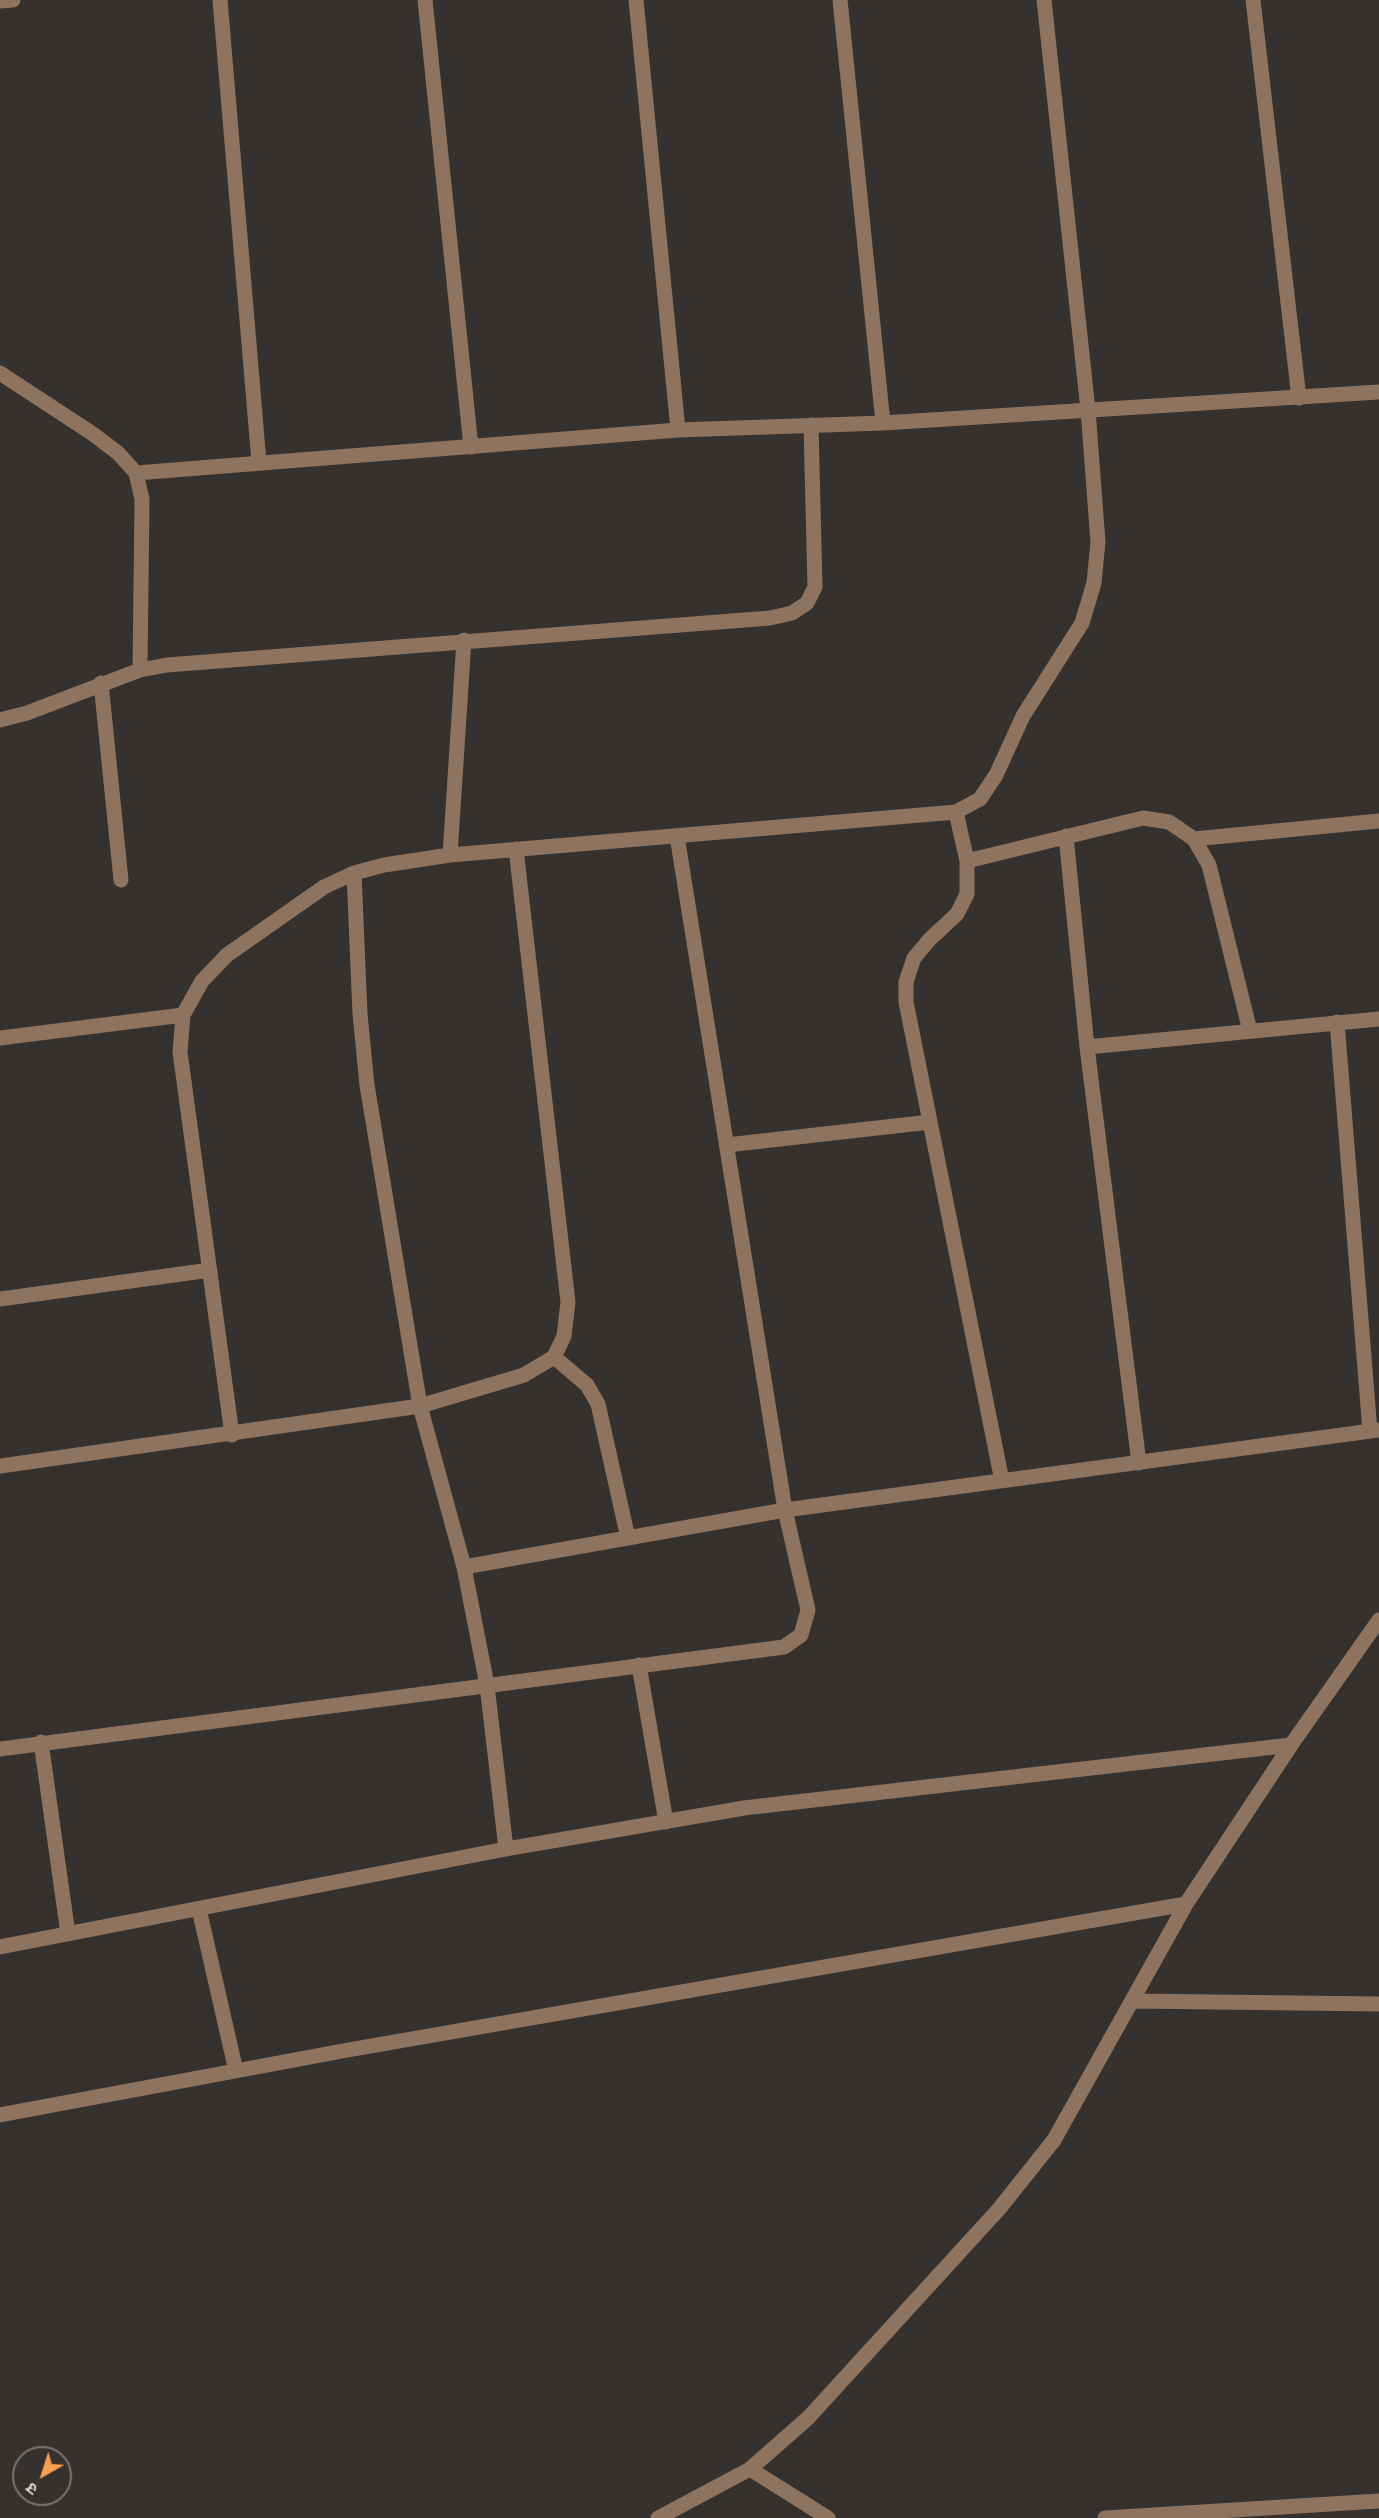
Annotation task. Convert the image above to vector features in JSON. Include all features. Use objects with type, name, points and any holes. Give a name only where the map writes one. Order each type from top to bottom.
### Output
[{"type":"street","points":[[0,1],[13,0]]},
{"type":"street","points":[[220,0],[259,462]]},
{"type":"street","points":[[424,0],[471,447]]},
{"type":"street","points":[[636,0],[678,430]]},
{"type":"street","points":[[840,0],[883,423]]},
{"type":"street","points":[[232,1435],[180,1052],[183,1015],[202,981],[227,955],[324,887],[354,873],[384,865],[450,855],[956,812],[980,799],[991,783],[1023,716],[1082,623],[1094,583],[1098,542],[1088,410],[1044,0]]},
{"type":"street","points":[[1252,0],[1299,398]]},
{"type":"street","points":[[0,373],[93,434],[118,453],[136,473],[142,499],[140,669]]},
{"type":"street","points":[[136,473],[678,430],[883,423],[1379,392]]},
{"type":"street","points":[[0,720],[27,713],[140,669],[464,640],[770,618],[792,613],[807,603],[815,587],[811,425]]},
{"type":"street","points":[[450,855],[464,640]]},
{"type":"street","points":[[101,683],[121,880]]},
{"type":"street","points":[[956,812],[967,861],[967,894],[957,914],[930,939],[914,958],[906,982],[906,1002],[1002,1481]]},
{"type":"street","points":[[967,861],[1143,819],[1169,822],[1194,839],[1209,865],[1250,1031]]},
{"type":"street","points":[[1194,839],[1379,821]]},
{"type":"street","points":[[0,1749],[784,1647],[801,1635],[808,1610],[785,1510],[677,836]]},
{"type":"street","points":[[1066,836],[1087,1047],[1139,1463]]},
{"type":"street","points":[[0,1466],[232,1435],[420,1406],[524,1376],[554,1358],[564,1336],[568,1302],[516,849]]},
{"type":"street","points":[[354,873],[360,1014],[367,1085],[420,1406],[464,1567],[486,1685],[506,1849]]},
{"type":"street","points":[[0,1038],[183,1015]]},
{"type":"street","points":[[1087,1047],[1379,1019]]},
{"type":"street","points":[[464,1567],[785,1510],[1374,1430],[1337,1022]]},
{"type":"street","points":[[727,1145],[930,1122]]},
{"type":"street","points":[[0,1299],[210,1270]]},
{"type":"street","points":[[554,1358],[587,1385],[598,1404],[628,1538]]},
{"type":"street","points":[[658,2518],[750,2469],[808,2418],[999,2209],[1054,2140],[1186,1904],[1291,1745],[1374,1635],[1379,1620]]},
{"type":"street","points":[[639,1665],[666,1821]]},
{"type":"street","points":[[41,1742],[68,1934]]},
{"type":"street","points":[[0,1947],[506,1849],[744,1808],[1291,1745]]},
{"type":"street","points":[[0,2115],[236,2071],[1186,1904]]},
{"type":"street","points":[[199,1909],[236,2071]]},
{"type":"street","points":[[1133,2001],[1379,2004]]},
{"type":"street","points":[[750,2469],[828,2518]]},
{"type":"street","points":[[1106,2518],[1379,2501]]}]
